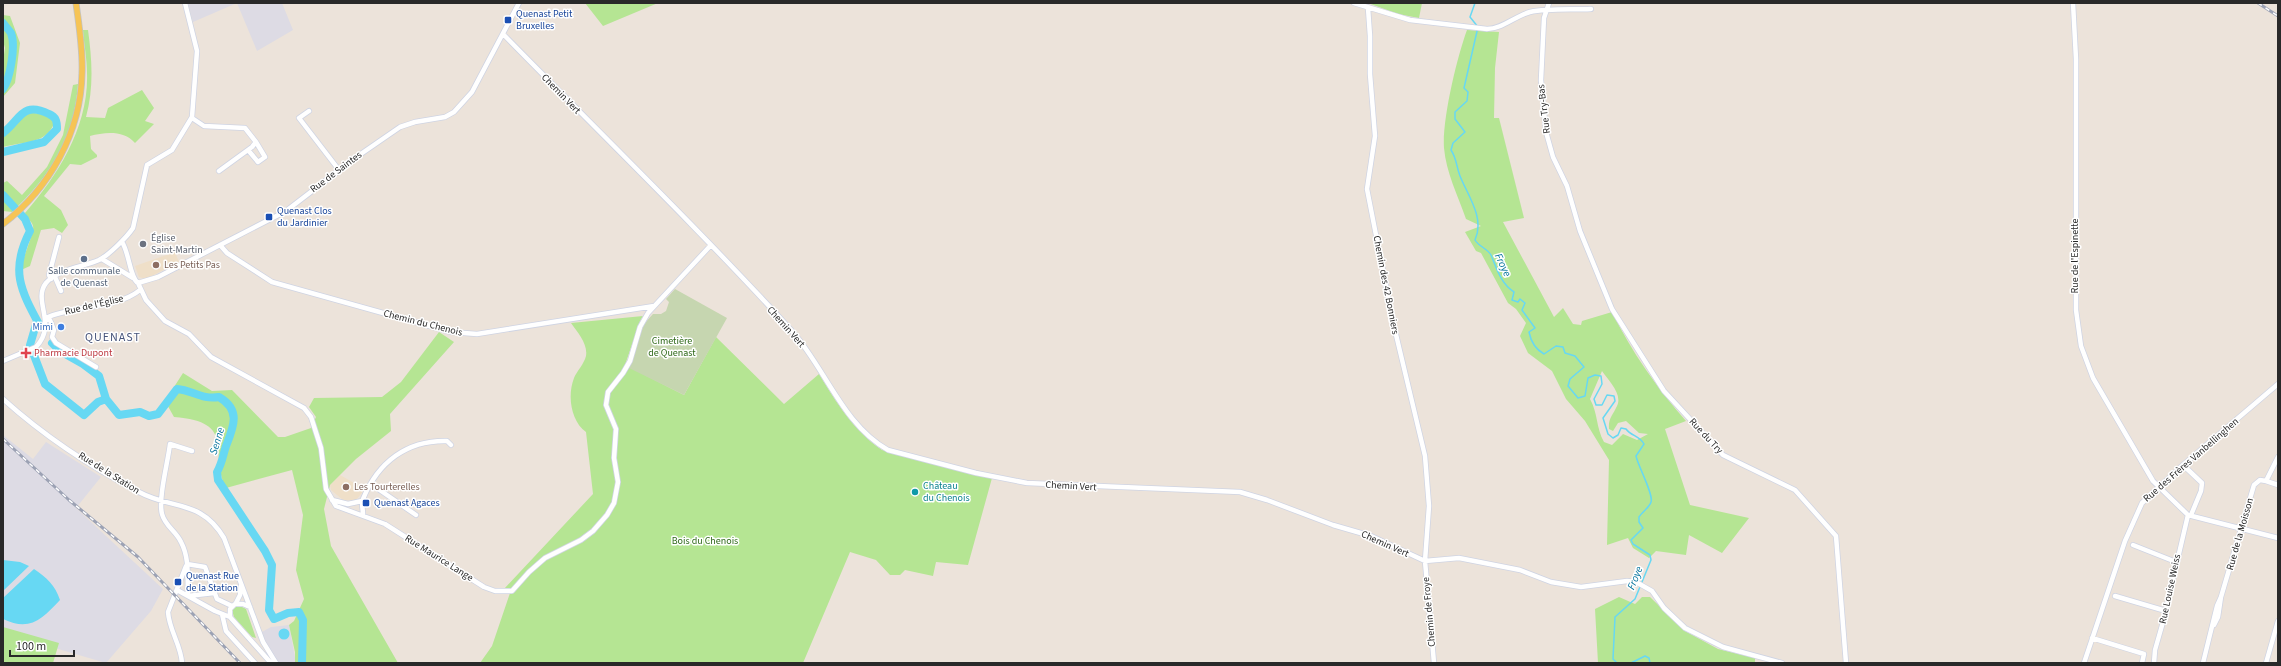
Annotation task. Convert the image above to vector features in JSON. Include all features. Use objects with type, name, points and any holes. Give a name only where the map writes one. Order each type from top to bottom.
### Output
[{"type":"main road","points":[[3,224],[20,210],[51,174],[65,147],[76,116],[82,73],[76,3]]},
{"type":"street","points":[[3,361],[39,343],[46,318],[41,300],[44,287],[53,278],[102,258],[122,242],[133,228],[147,165],[172,150],[192,118],[195,101],[197,51],[185,3]]},
{"type":"street","name":"Rue de Saintes","points":[[138,283],[146,282],[158,277],[286,211],[339,170],[400,128],[415,122],[445,117],[459,108],[472,92],[519,3]]},
{"type":"street","points":[[1354,3],[1410,20],[1478,29],[1490,29],[1528,13],[1546,10],[1591,9]]},
{"type":"street","name":"Rue Try-Bas","points":[[1549,3],[1546,10],[1541,80],[1544,122],[1550,146],[1572,204]]},
{"type":"street","name":"Rue de l'Espinette","points":[[2072,3],[2076,59],[2077,327],[2093,378],[2153,481],[2190,515]]},
{"type":"street","name":"Chemin des 42 Bonniers","points":[[1368,8],[1370,74],[1375,136],[1367,189],[1393,322],[1425,456],[1429,511],[1425,561]]},
{"type":"street","name":"Chemin Vert","points":[[503,34],[711,245],[803,344],[849,413],[878,444],[888,450],[976,473],[1027,483],[1240,492],[1267,500],[1328,524],[1371,536],[1425,561],[1459,558],[1520,570],[1551,582],[1581,588],[1627,581],[1636,582],[1652,591],[1664,608],[1685,628],[1723,646],[1782,663]]},
{"type":"street","points":[[309,111],[299,118],[339,170]]},
{"type":"street","points":[[192,118],[204,126],[245,128],[265,157],[258,162],[248,150]]},
{"type":"street","points":[[219,171],[248,150],[256,142]]},
{"type":"street","name":"Rue du Try","points":[[1572,204],[1580,231],[1612,309],[1664,391],[1723,455],[1795,490],[1836,536],[1846,663]]},
{"type":"street","points":[[59,237],[49,275],[53,278],[61,291]]},
{"type":"street","points":[[122,242],[131,263],[133,278]]},
{"type":"street","name":"Chemin du Chenois","points":[[220,245],[227,253],[272,282],[451,332],[477,334],[654,306]]},
{"type":"street","points":[[654,306],[711,245]]},
{"type":"street","points":[[102,258],[133,278],[138,283],[140,290],[165,321],[190,334],[211,357],[304,408],[311,417],[321,448],[325,484],[332,500],[348,504],[362,501]]},
{"type":"street","name":"Rue de l'Église","points":[[46,318],[59,313],[118,300],[140,290]]},
{"type":"street","name":"Rue Maurice Lange","points":[[332,500],[336,506],[344,510],[362,514],[388,526],[484,587],[505,592],[517,588],[529,572],[546,558],[593,531],[608,515],[618,490],[614,458],[616,429],[606,405],[606,397],[628,365],[643,320],[654,306]]},
{"type":"street","points":[[46,318],[50,320],[53,325],[52,337],[64,349],[96,367]]},
{"type":"street","name":"Rue des Frères Vanbellinghen","points":[[2084,663],[2101,607],[2136,514],[2142,503],[2183,465],[2278,384]]},
{"type":"street","name":"Rue de la Station","points":[[3,399],[32,425],[137,491],[161,500],[194,509],[214,523],[224,538],[262,638],[268,652],[276,663]]},
{"type":"street","points":[[362,514],[362,501],[384,464],[411,446],[436,440],[447,441],[452,445]]},
{"type":"street","points":[[188,596],[187,564],[182,543],[164,520],[161,500],[170,444],[192,451]]},
{"type":"street","name":"Rue de la Moisson","points":[[2203,663],[2214,625],[2218,617],[2221,598],[2254,485],[2260,480],[2266,481],[2278,457]]},
{"type":"street","name":"Rue Louise Weiss","points":[[2154,663],[2155,650],[2166,611],[2176,562],[2190,515],[2201,491],[2202,483],[2183,465]]},
{"type":"street","points":[[2266,481],[2278,485]]},
{"type":"street","points":[[371,484],[416,515]]},
{"type":"street","points":[[2190,515],[2278,538]]},
{"type":"street","points":[[2133,545],[2176,562]]},
{"type":"street","name":"Chemin de Froye","points":[[1425,561],[1434,663]]},
{"type":"street","points":[[182,663],[179,644],[168,620],[168,612],[187,564]]},
{"type":"street","points":[[187,564],[205,567],[214,593],[220,602],[250,607]]},
{"type":"street","points":[[230,618],[229,612],[240,595],[241,584]]},
{"type":"street","points":[[177,590],[230,618],[270,663]]},
{"type":"street","points":[[188,596],[214,593]]},
{"type":"street","points":[[2115,596],[2166,611]]},
{"type":"street","points":[[222,614],[226,631],[256,663]]},
{"type":"street","points":[[2266,663],[2278,621]]},
{"type":"street","points":[[250,640],[257,642],[262,638]]},
{"type":"street","points":[[2092,638],[2144,654],[2142,663]]},
{"type":"shaded area","points":[[188,3],[237,3],[193,22]]},
{"type":"shaded area","points":[[237,3],[282,3],[293,30],[257,51]]},
{"type":"shaded area","name":"Les Petits Pas","points":[[175,252],[179,262],[146,279],[139,277],[135,266]]},
{"type":"shaded area","points":[[3,435],[33,459],[46,442],[101,477],[76,508],[163,589],[151,611],[106,663],[14,636],[3,628]]},
{"type":"shaded area","name":"Les Tourterelles","points":[[340,475],[365,489],[356,500],[343,500],[331,490],[330,485]]},
{"type":"shaded area","points":[[289,625],[296,663],[276,663],[260,633],[271,627]]},
{"type":"green space","points":[[585,3],[658,3],[603,26]]},
{"type":"green space","points":[[1368,3],[1422,3],[1419,18],[1398,14]]},
{"type":"green space","points":[[3,15],[10,16],[20,43],[15,83],[3,97],[3,61],[5,48],[3,41]]},
{"type":"green space","points":[[83,30],[88,30],[91,63],[89,106],[86,117],[105,118],[108,108],[142,90],[154,108],[145,121],[154,124],[135,143],[125,136],[114,133],[90,136],[91,149],[97,157],[81,165],[70,164],[44,196],[61,210],[68,225],[62,233],[54,228],[41,230],[30,266],[21,270],[33,229],[32,224],[25,213],[49,183],[60,166],[77,131],[83,112],[86,93],[87,62]]},
{"type":"green space","points":[[1467,30],[1499,32],[1495,68],[1494,118],[1499,118],[1524,218],[1503,222],[1554,317],[1563,308],[1573,324],[1581,325],[1582,321],[1612,312],[1619,327],[1645,369],[1686,421],[1665,429],[1690,505],[1749,518],[1722,553],[1689,535],[1686,555],[1656,551],[1649,558],[1633,548],[1628,538],[1607,545],[1609,460],[1585,421],[1566,399],[1552,371],[1528,353],[1520,336],[1526,323],[1516,309],[1508,303],[1481,253],[1476,251],[1465,232],[1481,226],[1466,219],[1450,175],[1444,148],[1445,122],[1448,105]],"holes":[[[1602,371],[1614,387],[1618,397],[1617,406],[1610,419],[1609,429],[1613,431],[1618,423],[1626,421],[1639,433],[1648,434],[1637,440],[1623,434],[1612,445],[1604,442],[1601,437],[1593,404],[1590,399]]]},
{"type":"green space","points":[[78,84],[76,104],[71,122],[66,139],[58,155],[49,170],[26,198],[12,212],[3,211],[3,183],[7,181],[22,195],[47,167],[63,135],[73,85]]},
{"type":"green space","points":[[29,112],[45,115],[55,121],[51,129],[41,138],[34,141],[3,147],[3,136]]},
{"type":"green space","name":"Cimetière de Quenast","points":[[675,289],[727,318],[684,395],[629,368],[644,324],[653,314],[661,314],[666,311],[669,302],[666,299]]},
{"type":"green space","name":"Bois du Chenois","points":[[643,316],[625,365],[684,395],[716,337],[784,404],[819,374],[854,425],[882,450],[992,478],[968,565],[936,562],[933,576],[905,570],[900,575],[890,575],[876,560],[850,552],[803,663],[480,663],[492,646],[510,593],[504,589],[593,494],[586,432],[581,427],[574,415],[571,400],[574,378],[585,359],[586,352],[582,339],[571,323]]},
{"type":"green space","points":[[439,332],[454,342],[390,414],[391,431],[356,459],[330,485],[324,509],[331,546],[398,663],[295,663],[295,652],[289,625],[294,621],[304,599],[296,570],[303,515],[292,470],[226,488],[221,475],[219,451],[214,432],[207,425],[194,420],[174,417],[165,401],[183,373],[212,391],[232,390],[278,437],[285,437],[311,428],[316,417],[309,407],[314,398],[382,397],[401,382]]},
{"type":"green space","points":[[1619,597],[1635,604],[1642,597],[1650,597],[1685,631],[1718,649],[1755,658],[1755,663],[1598,663],[1595,609]]},
{"type":"green space","points":[[238,605],[246,609],[256,638],[252,637],[234,617],[232,610]]},
{"type":"green space","points":[[3,627],[59,643],[53,663],[3,663]]},
{"type":"water","points":[[3,560],[20,562],[29,566],[3,591]]},
{"type":"water","points":[[34,569],[50,582],[56,590],[60,600],[35,622],[21,624],[12,623],[3,619],[3,598]]},
{"type":"water","points":[[284,628],[288,630],[290,634],[288,638],[284,640],[280,638],[278,634],[280,630]]},
{"type":"waterway","name":"Froye","points":[[1475,3],[1470,17],[1478,27],[1464,88],[1468,92],[1467,101],[1455,112],[1455,119],[1465,132],[1453,143],[1451,150],[1460,176],[1477,215],[1478,232],[1475,240],[1491,255],[1497,271],[1506,285],[1514,292],[1512,300],[1518,302],[1520,299],[1525,303],[1522,310],[1535,328],[1529,332],[1532,342],[1536,347],[1544,354],[1556,346],[1563,347],[1565,353],[1575,356],[1584,367],[1570,379],[1568,386],[1578,398],[1585,396],[1588,378],[1595,375],[1601,376],[1602,384],[1594,399],[1596,405],[1602,405],[1607,395],[1614,396],[1615,401],[1603,418],[1608,434],[1613,438],[1618,435],[1621,428],[1626,429],[1640,439],[1644,444],[1636,456],[1650,493],[1651,502],[1639,517],[1639,522],[1643,528],[1631,540],[1633,544],[1650,555],[1651,560],[1635,599],[1615,617],[1613,659],[1617,663]]},
{"type":"waterway","points":[[3,23],[11,33],[13,46],[10,70],[3,89]]},
{"type":"waterway","points":[[3,133],[23,113],[33,110],[40,111],[55,118],[57,129],[44,142],[3,152]]},
{"type":"waterway","points":[[3,195],[25,219],[30,231],[20,257],[20,279],[27,301],[40,326]]},
{"type":"waterway","points":[[37,321],[30,345],[45,384],[84,415],[98,402],[106,399]]},
{"type":"waterway","name":"Senne","points":[[52,343],[60,351],[83,364],[99,376],[106,399],[119,415],[140,412],[149,416],[158,414],[177,389],[207,397],[219,397],[230,407],[234,419],[217,472],[218,480],[265,551],[272,565],[269,610],[274,619],[288,613],[299,612],[303,620],[302,663]]},
{"type":"waterway","name":"Froye","points":[[1631,663],[1645,656],[1649,658],[1650,663]]},
{"type":"railway","points":[[2258,3],[2278,16]]},
{"type":"railway","points":[[3,439],[69,500],[138,557],[240,663]]},
{"type":"place","name":"Quenast Petit Bruxelles","points":[[508,20]]},
{"type":"place","name":"Quenast Clos du Jardinier","points":[[269,217]]},
{"type":"place","name":"Église Saint-Martin","points":[[143,244]]},
{"type":"place","name":"Salle communale de Quenast","points":[[84,259]]},
{"type":"place","name":"Les Petits Pas","points":[[156,265]]},
{"type":"place","name":"Mimi","points":[[61,327]]},
{"type":"place","name":"Pharmacie Dupont","points":[[26,353]]},
{"type":"place","name":"Les Tourterelles","points":[[346,487]]},
{"type":"place","name":"Château du Chenois","points":[[915,492]]},
{"type":"place","name":"Quenast Agaces","points":[[366,503]]},
{"type":"place","name":"Quenast Rue de la Station","points":[[178,582]]},
{"type":"district","name":"QUENAST","points":[[113,337]]}]
